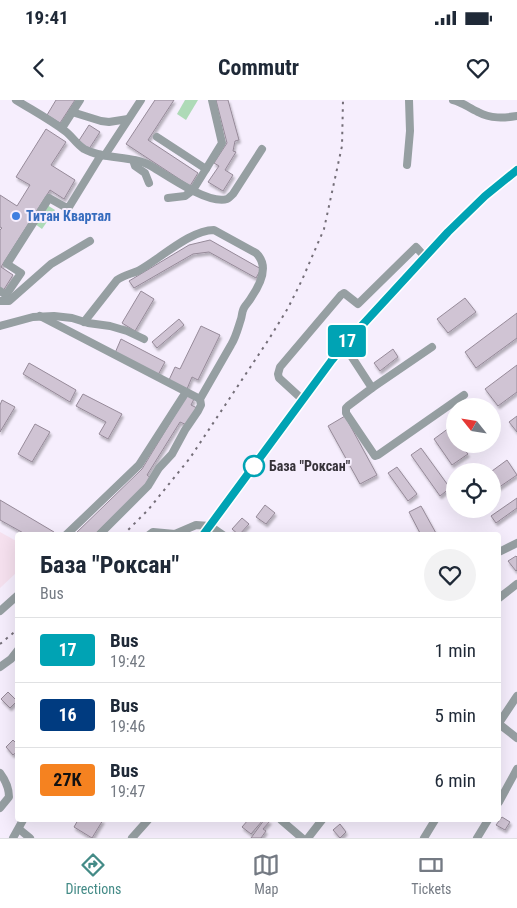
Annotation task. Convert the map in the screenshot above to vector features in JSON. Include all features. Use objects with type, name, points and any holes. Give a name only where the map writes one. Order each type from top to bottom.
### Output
[{"type":"street","points":[[16,100],[62,128],[82,148],[90,152],[141,161],[193,190],[220,200],[228,199],[233,194],[262,149]]},
{"type":"street","points":[[62,128],[80,100]]},
{"type":"street","points":[[0,291],[6,295],[21,272],[7,264],[49,198],[65,207],[69,207],[141,100]]},
{"type":"street","points":[[168,198],[185,196],[193,190],[222,143],[212,100]]},
{"type":"street","points":[[407,164],[410,131],[409,100]]},
{"type":"street","points":[[453,100],[481,114],[503,119],[517,116]]},
{"type":"street","points":[[72,112],[101,121],[109,122],[128,119]]},
{"type":"street","points":[[157,137],[206,169]]},
{"type":"street","points":[[133,160],[135,166],[145,173],[149,183]]},
{"type":"street","points":[[205,532],[344,345],[485,196],[517,170]]},
{"type":"street","points":[[84,322],[122,276],[139,270],[201,232],[214,230],[256,253],[262,260],[262,279],[244,308],[236,336],[200,399],[201,405],[198,411],[172,454],[159,468],[148,486],[102,532]]},
{"type":"street","points":[[0,302],[9,301],[50,264],[90,242]]},
{"type":"street","points":[[303,400],[279,378],[280,367],[341,294],[344,293],[358,304],[416,246],[426,257]]},
{"type":"street","points":[[40,316],[200,399]]},
{"type":"street","points":[[0,326],[40,316],[54,316],[126,330],[144,340]]},
{"type":"street","points":[[344,345],[372,388]]},
{"type":"street","points":[[432,347],[346,408],[346,413],[374,456],[464,395]]},
{"type":"street","points":[[69,532],[138,465],[186,392]]},
{"type":"street","points":[[180,532],[196,525],[210,526],[219,532]]},
{"type":"street","points":[[501,551],[517,542]]},
{"type":"street","points":[[501,596],[517,584]]},
{"type":"street","points":[[0,611],[15,598]]},
{"type":"street","points":[[0,667],[15,653]]},
{"type":"street","points":[[501,721],[517,696]]},
{"type":"street","points":[[501,726],[517,738]]},
{"type":"street","points":[[501,798],[517,769]]},
{"type":"street","points":[[0,773],[9,788],[9,798],[0,808]]},
{"type":"street","points":[[13,838],[23,822]]},
{"type":"street","points":[[132,838],[146,822]]},
{"type":"street","points":[[283,822],[302,838]]},
{"type":"street","points":[[308,838],[320,822]]},
{"type":"street","points":[[424,838],[434,822]]},
{"type":"street","points":[[477,838],[487,822]]},
{"type":"street","points":[[19,829],[30,838]]},
{"type":"shaded area","points":[[0,532],[15,540],[15,574],[0,588]]},
{"type":"green space","points":[[185,100],[198,100],[186,120],[177,114]]},
{"type":"green space","points":[[47,205],[55,210],[42,229],[35,224]]},
{"type":"building","points":[[56,100],[75,100],[60,123],[47,115]]},
{"type":"building","points":[[155,100],[174,100],[148,140],[198,173],[190,186],[126,144]]},
{"type":"building","points":[[216,100],[228,100],[239,140],[235,141],[233,151],[236,152],[225,170],[233,175],[223,191],[208,182],[219,166],[214,163],[227,143]]},
{"type":"building","points":[[89,125],[100,132],[89,149],[78,142]]},
{"type":"building","name":"Титан Квартал","points":[[46,129],[66,142],[51,165],[75,180],[64,199],[50,190],[1,267],[13,275],[3,291],[0,289],[0,230],[2,228],[0,227],[0,195],[17,206],[30,185],[16,177]]},
{"type":"building","points":[[210,240],[261,269],[256,278],[209,252],[193,254],[134,288],[129,281],[189,245]]},
{"type":"building","points":[[141,291],[154,299],[135,331],[122,323]]},
{"type":"building","points":[[465,298],[476,312],[448,333],[437,319]]},
{"type":"building","points":[[517,313],[517,338],[476,368],[465,352]]},
{"type":"building","points":[[179,319],[184,325],[157,348],[152,342]]},
{"type":"building","points":[[201,326],[220,335],[198,380],[192,377],[187,389],[169,380],[175,367],[180,369]]},
{"type":"building","points":[[121,339],[165,362],[158,375],[115,353]]},
{"type":"building","points":[[393,349],[398,357],[380,371],[374,363]]},
{"type":"building","points":[[29,363],[76,390],[70,402],[23,374]]},
{"type":"building","points":[[517,365],[517,392],[501,404],[501,398],[492,398],[485,389]]},
{"type":"building","points":[[83,394],[122,414],[108,439],[99,434],[106,422],[76,406]]},
{"type":"building","points":[[187,395],[194,399],[191,405],[197,408],[187,425],[180,422],[147,475],[152,479],[97,532],[77,532],[142,469]]},
{"type":"building","points":[[2,400],[15,407],[0,432],[0,405]]},
{"type":"building","points":[[345,416],[377,475],[360,484],[328,426]]},
{"type":"building","points":[[517,416],[517,432],[509,422]]},
{"type":"building","points":[[35,424],[50,432],[32,462],[18,454]]},
{"type":"building","points":[[446,430],[446,453],[468,454],[455,463],[451,463],[434,439]]},
{"type":"building","points":[[421,448],[446,482],[446,491],[440,496],[411,455]]},
{"type":"building","points":[[507,460],[517,475],[501,486],[501,464]]},
{"type":"building","points":[[397,467],[417,494],[408,501],[388,473]]},
{"type":"building","points":[[517,498],[517,508],[496,523],[492,518],[501,518],[501,509]]},
{"type":"building","points":[[0,500],[54,532],[22,532],[0,520]]},
{"type":"building","points":[[265,505],[275,513],[266,524],[256,517]]},
{"type":"building","points":[[421,506],[435,532],[419,532],[409,512]]},
{"type":"building","points":[[242,518],[249,524],[242,532],[236,532],[232,529]]},
{"type":"building","points":[[516,556],[517,570],[516,571],[508,561]]},
{"type":"building","points":[[8,692],[15,699],[15,703],[10,708],[1,699]]},
{"type":"building","points":[[13,740],[15,742],[15,753],[13,755],[6,747]]},
{"type":"building","points":[[502,817],[510,822],[505,830],[496,825],[501,822]]},
{"type":"building","points":[[77,822],[102,822],[92,838],[74,827]]},
{"type":"building","points":[[246,822],[261,822],[251,834],[242,827]]},
{"type":"building","points":[[263,822],[269,822],[263,829],[266,831],[261,838],[251,838]]},
{"type":"building","points":[[340,824],[346,832],[340,838],[333,830]]},
{"type":"railway","points":[[126,532],[148,510],[190,458],[288,308],[324,229],[342,146],[343,100]]},
{"type":"railway","points":[[0,644],[15,632]]},
{"type":"bus line","name":"17","points":[[205,532],[344,345],[448,232],[485,196],[517,170]]},
{"type":"place","name":"Титан Квартал","points":[[16,216]]},
{"type":"place","name":"База \"Роксан\"","points":[[254,466]]}]
